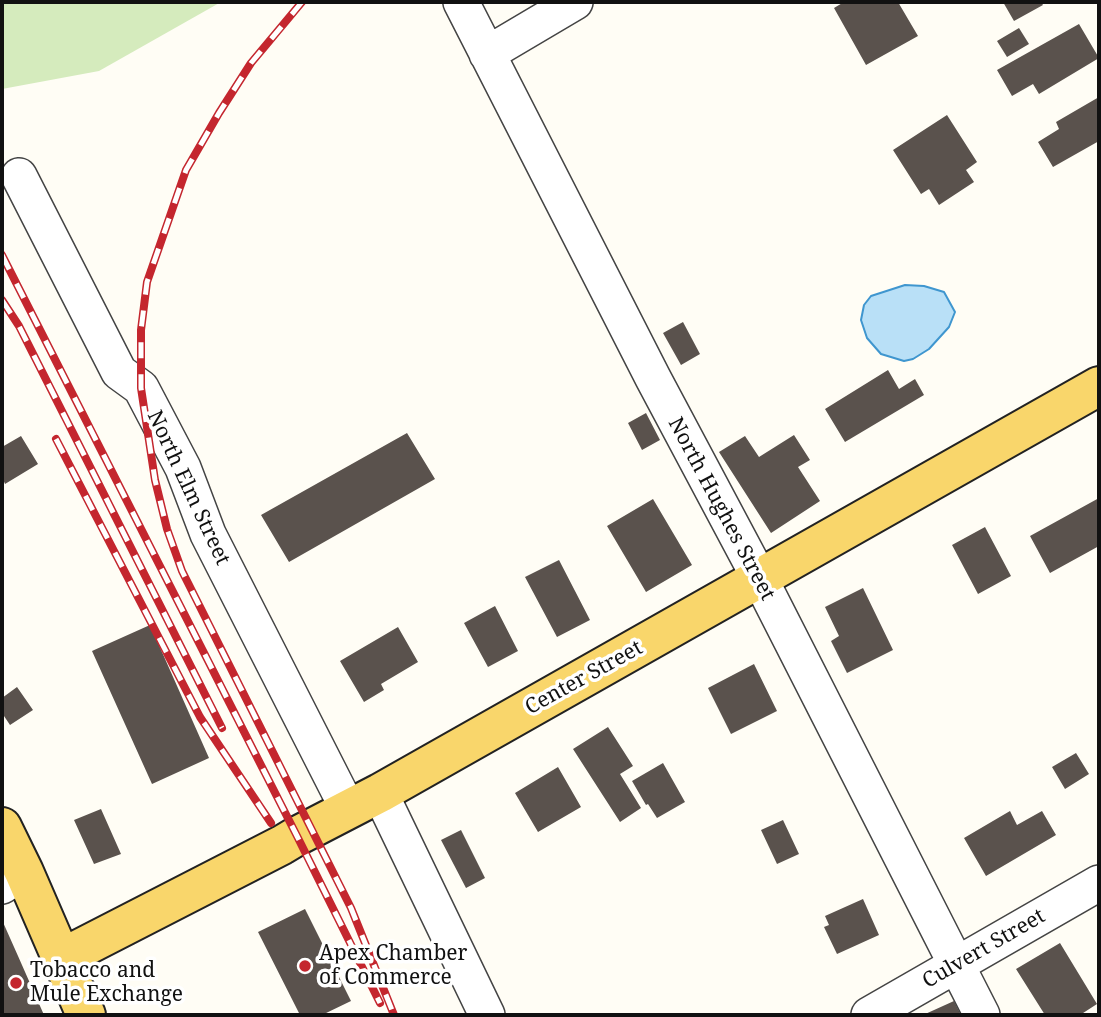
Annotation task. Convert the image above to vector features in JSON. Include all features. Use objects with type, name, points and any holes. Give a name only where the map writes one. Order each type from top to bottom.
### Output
[{"type":"main road","name":"Center Street","points":[[62,958],[364,801],[1099,386]]},
{"type":"main road","points":[[2,827],[13,879],[62,958],[86,1015]]},
{"type":"street","name":"North Hughes Street","points":[[461,2],[982,1015]]},
{"type":"street","points":[[487,54],[575,2]]},
{"type":"street","name":"North Elm Street","points":[[19,176],[119,372],[141,388],[183,468],[208,534],[487,1015]]},
{"type":"street","name":"Culvert Street","points":[[869,1015],[1099,883]]},
{"type":"green space","points":[[2,2],[221,2],[99,71],[2,89]]},
{"type":"water","points":[[905,285],[924,286],[944,292],[955,312],[949,327],[929,349],[904,361],[881,354],[867,338],[861,320],[864,305],[871,296]]},
{"type":"building","points":[[844,2],[898,2],[918,36],[866,65],[834,8]]},
{"type":"building","points":[[1003,2],[1041,2],[1043,5],[1014,21]]},
{"type":"building","points":[[1079,24],[1099,58],[1039,94],[1033,84],[1012,96],[997,70]]},
{"type":"building","points":[[1019,28],[1029,44],[1007,57],[997,41]]},
{"type":"building","points":[[1099,97],[1099,141],[1053,167],[1038,142],[1059,129],[1056,122]]},
{"type":"building","points":[[947,115],[977,162],[966,170],[974,182],[939,205],[929,189],[921,194],[893,150]]},
{"type":"building","points":[[683,322],[700,354],[681,365],[663,333]]},
{"type":"building","points":[[888,370],[899,389],[915,379],[924,395],[845,442],[825,409]]},
{"type":"building","points":[[646,413],[660,440],[642,450],[628,423]]},
{"type":"building","points":[[407,433],[435,479],[289,562],[261,515]]},
{"type":"building","points":[[794,435],[810,460],[798,467],[820,501],[771,533],[719,452],[745,436],[759,457]]},
{"type":"building","points":[[21,436],[38,464],[5,484],[2,477],[2,447]]},
{"type":"building","points":[[1099,498],[1099,546],[1050,573],[1030,536]]},
{"type":"building","points":[[653,499],[692,565],[646,592],[607,526]]},
{"type":"building","points":[[985,527],[1011,576],[978,594],[952,545]]},
{"type":"building","points":[[559,560],[590,620],[557,637],[525,577]]},
{"type":"building","points":[[863,588],[893,650],[847,673],[831,641],[839,636],[825,607]]},
{"type":"building","points":[[495,606],[518,651],[488,667],[464,623]]},
{"type":"building","points":[[150,625],[209,758],[152,784],[92,651]]},
{"type":"building","points":[[398,627],[418,662],[381,684],[384,690],[364,702],[340,661]]},
{"type":"building","points":[[754,664],[777,711],[731,734],[708,688]]},
{"type":"building","points":[[17,687],[33,710],[10,725],[2,713],[2,698]]},
{"type":"building","points":[[608,727],[633,766],[620,774],[641,808],[620,822],[573,749]]},
{"type":"building","points":[[1076,753],[1089,774],[1065,789],[1052,767]]},
{"type":"building","points":[[663,763],[685,802],[657,818],[632,781]]},
{"type":"building","points":[[558,767],[581,807],[538,832],[515,793]]},
{"type":"building","points":[[101,809],[121,854],[94,864],[74,820]]},
{"type":"building","points":[[1010,811],[1017,825],[1042,811],[1056,835],[986,876],[964,838]]},
{"type":"building","points":[[783,820],[799,854],[777,864],[761,830]]},
{"type":"building","points":[[461,830],[485,878],[466,888],[441,840]]},
{"type":"building","points":[[863,899],[879,935],[837,954],[824,927],[829,925],[825,916]]},
{"type":"building","name":"Apex Chamber of Commerce","points":[[305,909],[351,1001],[322,1015],[300,1015],[258,932]]},
{"type":"building","name":"Tobacco and Mule Exchange","points":[[2,920],[18,956],[44,1015],[2,1015]]},
{"type":"building","points":[[1060,943],[1097,1004],[1080,1015],[1045,1015],[1016,969]]},
{"type":"building","points":[[954,1001],[961,1015],[923,1015]]},
{"type":"railway","points":[[302,2],[251,63],[186,170],[147,282],[141,330],[141,388],[155,480],[167,529],[182,571],[351,908],[394,1015]]},
{"type":"railway","points":[[2,255],[380,1003]]},
{"type":"railway","points":[[2,300],[19,326],[222,728]]},
{"type":"railway","points":[[56,439],[200,717],[271,823]]},
{"type":"place","name":"Apex Chamber of Commerce","points":[[305,966]]},
{"type":"place","name":"Tobacco and Mule Exchange","points":[[16,983]]}]
